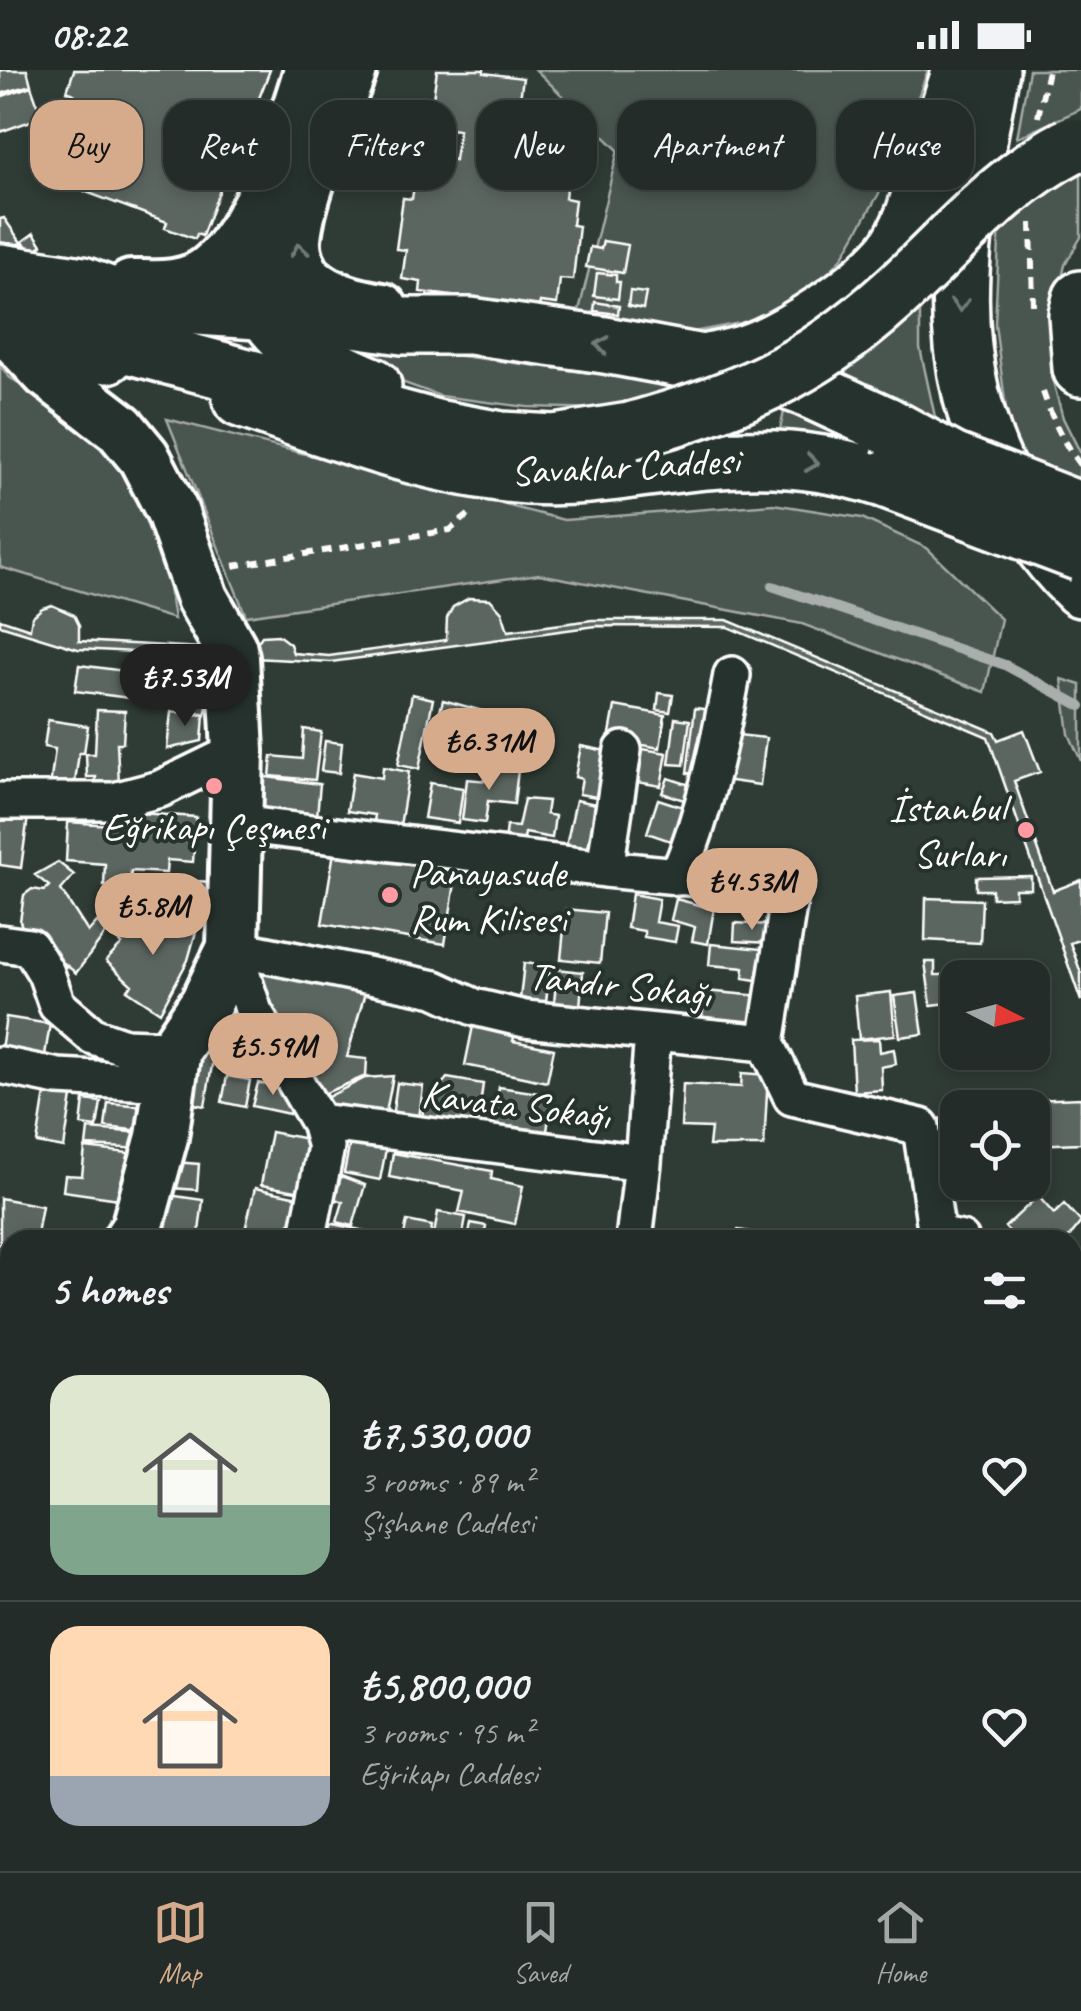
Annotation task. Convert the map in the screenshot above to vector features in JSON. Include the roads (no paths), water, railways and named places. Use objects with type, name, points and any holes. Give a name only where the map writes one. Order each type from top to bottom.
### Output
[{"type":"main road","points":[[738,458],[748,450],[761,414],[722,368],[780,339],[865,280],[890,257],[914,214],[961,70]]},
{"type":"main road","points":[[991,70],[960,269],[964,366],[974,415],[1010,495],[1061,570],[1081,588]]},
{"type":"main road","points":[[310,115],[265,216],[258,254],[258,292],[283,334],[325,366],[426,406],[508,425],[630,430]]},
{"type":"main road","points":[[74,309],[124,344],[436,428],[501,440],[555,442],[630,430],[715,407],[767,385],[841,340],[896,294],[991,199],[1063,137]]},
{"type":"main road","name":"Savaklar Caddesi","points":[[0,272],[74,309],[99,352],[338,432],[443,462],[529,476],[609,474],[738,458],[820,464],[884,479],[1081,553]]},
{"type":"main road","name":"Savaklar Caddesi","points":[[0,314],[74,309],[114,297],[403,326],[470,326],[605,345],[772,376],[886,425],[952,461],[1081,511]]},
{"type":"main road","points":[[1057,311],[1077,316],[1061,377]]},
{"type":"street","points":[[74,309],[196,280],[226,257],[310,112]]},
{"type":"street","points":[[310,161],[295,238],[297,255],[309,281],[359,305],[470,326]]},
{"type":"street","points":[[0,322],[48,373],[120,428],[144,457],[172,512],[202,598],[232,653],[238,751],[233,948],[254,1012],[319,1122],[326,1147],[309,1230]]},
{"type":"street","points":[[678,877],[703,811],[732,675]]},
{"type":"street","points":[[606,870],[623,750]]},
{"type":"street","points":[[0,801],[114,802],[160,789],[238,751]]},
{"type":"street","points":[[238,824],[606,870],[791,887],[766,1043],[792,1097],[921,1127],[936,1230]]},
{"type":"street","points":[[0,943],[30,948],[46,973],[57,1005],[93,1036],[172,1066]]},
{"type":"street","points":[[136,1230],[162,1137],[172,1066],[233,948]]},
{"type":"street","name":"Tandır Sokağı","points":[[233,948],[435,989],[474,1007],[525,1020],[766,1043]]},
{"type":"street","points":[[635,1230],[654,1033]]},
{"type":"street","points":[[0,1064],[58,1076],[172,1066]]},
{"type":"street","name":"Kavata Sokağı","points":[[319,1122],[644,1163]]},
{"type":"waterway","points":[[772,586],[1005,665],[1081,706]]},
{"type":"place","name":"Eğrikapı Çeşmesi","points":[[214,786]]},
{"type":"place","name":"İstanbul Surları","points":[[1026,830]]},
{"type":"place","name":"Panayasude Rum Kilisesi","points":[[390,895]]}]
